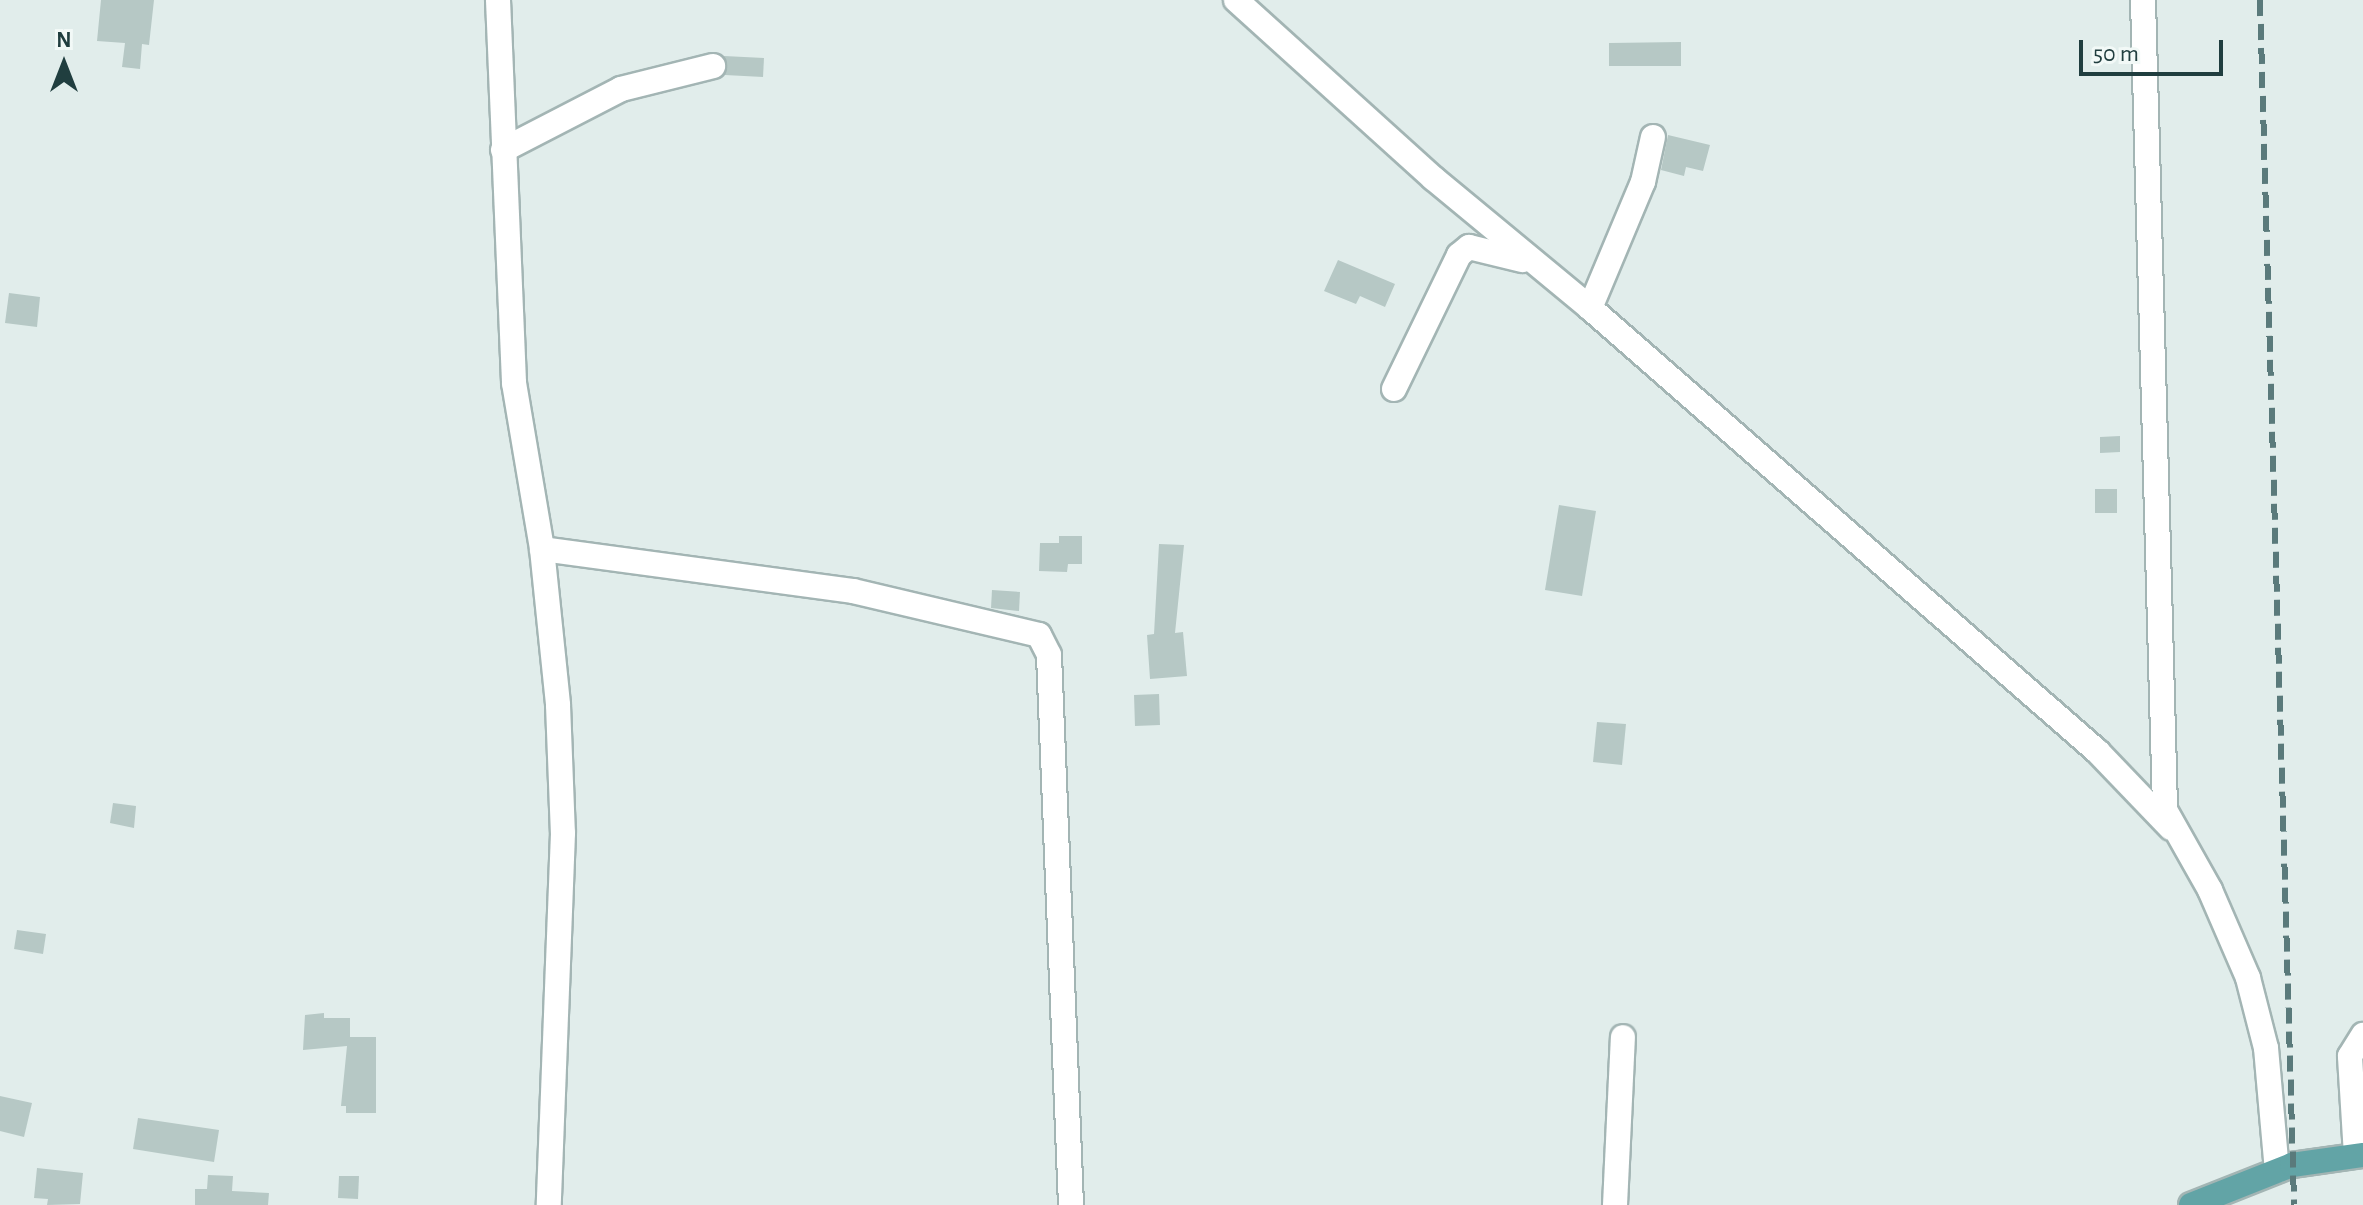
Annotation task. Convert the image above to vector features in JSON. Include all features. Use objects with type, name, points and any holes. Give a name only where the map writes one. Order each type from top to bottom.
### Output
[{"type":"main road","points":[[2191,1205],[2215,1200],[2277,1171],[2333,1156],[2359,1155]]},
{"type":"street","points":[[498,0],[514,383],[542,549],[558,705],[563,833],[549,1205]]},
{"type":"street","points":[[1236,0],[1433,178],[1590,308],[2098,752],[2171,828],[2210,890],[2248,978],[2266,1048],[2277,1171]]},
{"type":"street","points":[[2143,0],[2165,810],[2171,828]]},
{"type":"street","points":[[503,150],[621,89],[713,66]]},
{"type":"street","points":[[1590,308],[1634,207],[1653,137]]},
{"type":"street","points":[[1394,389],[1459,255],[1469,247],[1514,255],[1543,269]]},
{"type":"street","points":[[542,549],[853,591],[1039,635],[1049,655],[1071,1205]]},
{"type":"street","points":[[2359,1155],[2350,1056],[2363,1035]]},
{"type":"street","points":[[1615,1205],[1623,1037]]},
{"type":"building","points":[[101,0],[154,0],[149,45],[142,44],[140,69],[122,67],[125,43],[97,41]]},
{"type":"building","points":[[1681,42],[1681,66],[1609,66],[1609,43]]},
{"type":"building","points":[[724,56],[764,58],[763,77],[725,75]]},
{"type":"building","points":[[1668,135],[1710,145],[1703,171],[1686,167],[1684,176],[1661,170]]},
{"type":"building","points":[[1338,260],[1395,284],[1385,307],[1360,296],[1356,304],[1324,291]]},
{"type":"building","points":[[9,293],[40,297],[37,327],[5,323]]},
{"type":"building","points":[[2120,436],[2120,452],[2100,453],[2100,437]]},
{"type":"building","points":[[2095,489],[2117,489],[2117,513],[2095,513]]},
{"type":"building","points":[[1559,505],[1596,511],[1582,596],[1545,590]]},
{"type":"building","points":[[1059,536],[1082,536],[1082,564],[1068,564],[1067,572],[1039,571],[1040,543],[1059,543]]},
{"type":"building","points":[[1159,544],[1184,545],[1175,633],[1183,632],[1187,676],[1150,679],[1147,635],[1154,634]]},
{"type":"building","points":[[992,590],[1020,592],[1019,611],[991,608]]},
{"type":"building","points":[[1159,694],[1160,725],[1135,726],[1134,695]]},
{"type":"building","points":[[1597,722],[1626,724],[1622,765],[1593,762]]},
{"type":"building","points":[[113,803],[136,806],[134,828],[110,823]]},
{"type":"building","points":[[17,930],[46,934],[43,954],[14,949]]},
{"type":"building","points":[[324,1013],[324,1018],[350,1018],[350,1037],[376,1037],[376,1113],[346,1113],[346,1106],[341,1106],[347,1046],[303,1050],[305,1015]]},
{"type":"building","points":[[0,1096],[32,1103],[24,1137],[0,1131]]},
{"type":"building","points":[[138,1118],[219,1130],[214,1162],[133,1149]]},
{"type":"building","points":[[37,1168],[83,1173],[80,1204],[47,1205],[48,1199],[34,1198]]},
{"type":"building","points":[[208,1175],[233,1176],[232,1191],[269,1193],[268,1205],[195,1205],[195,1189],[207,1189]]},
{"type":"building","points":[[339,1176],[359,1176],[358,1199],[338,1198]]},
{"type":"railway","points":[[2260,0],[2294,1205]]}]
